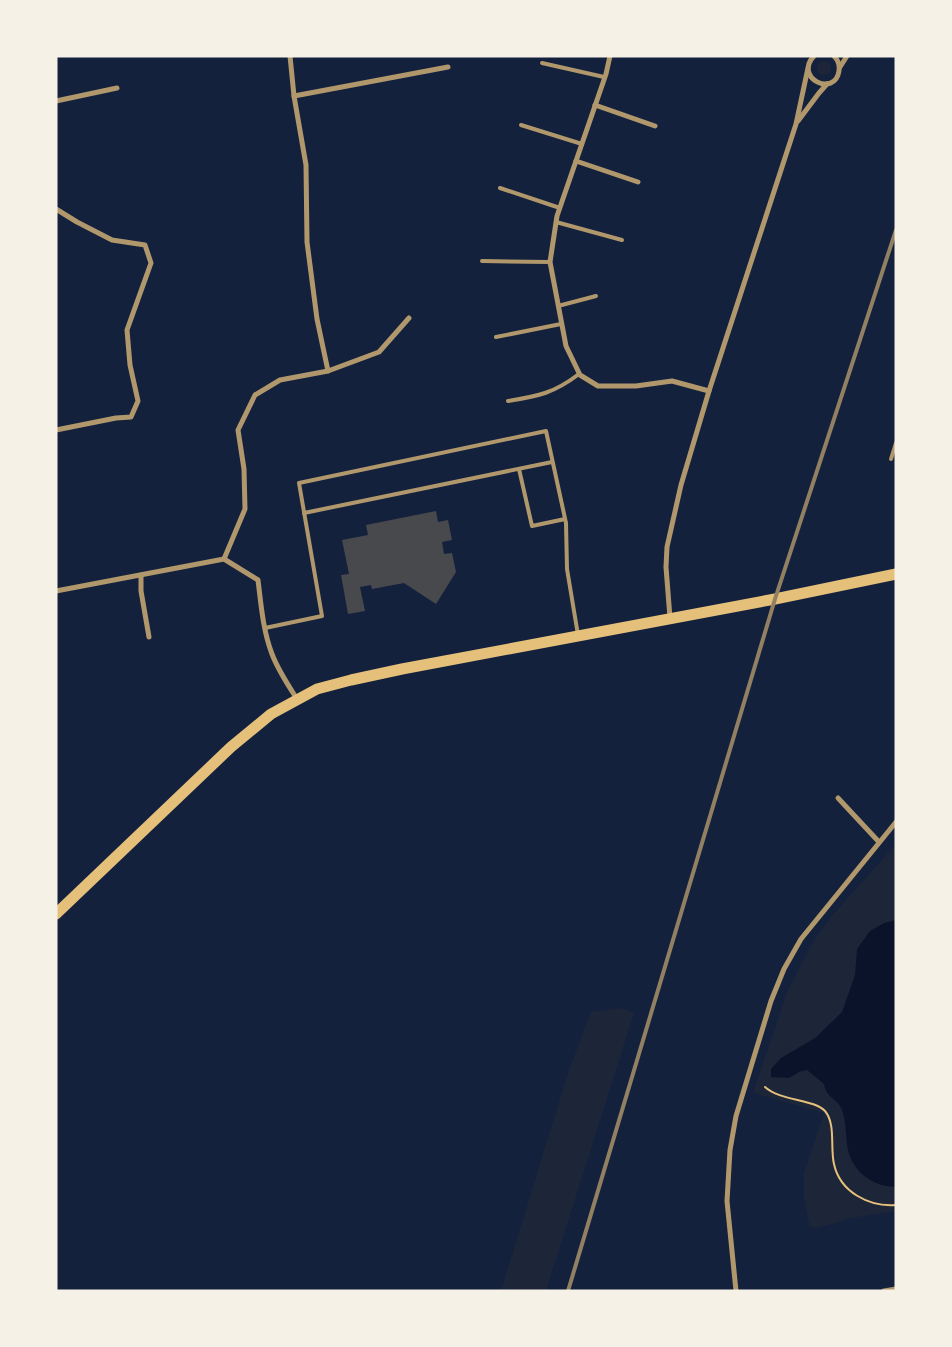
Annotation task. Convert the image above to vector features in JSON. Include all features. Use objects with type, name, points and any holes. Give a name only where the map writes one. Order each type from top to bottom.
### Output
[{"type":"main road","points":[[56,914],[231,747],[271,714],[317,689],[351,680],[896,574]]},
{"type":"street","points":[[290,56],[294,96],[306,165],[307,242],[317,319],[328,371]]},
{"type":"street","points":[[610,56],[556,222],[550,262],[566,346],[579,374],[598,386],[636,386],[672,381],[709,392]]},
{"type":"street","points":[[670,619],[666,567],[667,547],[681,485],[709,392],[796,124],[809,63],[814,56]]},
{"type":"street","points":[[834,56],[840,68]]},
{"type":"street","points":[[796,124],[818,93],[835,80],[846,56]]},
{"type":"street","points":[[294,96],[448,67]]},
{"type":"street","points":[[808,68],[812,79],[819,84],[828,84]]},
{"type":"street","points":[[56,101],[117,88]]},
{"type":"street","points":[[595,105],[655,126]]},
{"type":"street","points":[[576,161],[638,182]]},
{"type":"street","points":[[56,209],[112,240],[145,245],[151,263],[127,330],[130,366],[138,401],[131,417],[116,418],[56,430]]},
{"type":"street","points":[[224,559],[244,509],[244,469],[238,430],[255,394],[280,380],[328,371],[379,352],[409,318]]},
{"type":"street","points":[[56,590],[224,559],[258,580],[265,628],[271,652],[278,669],[296,699]]},
{"type":"street","points":[[141,575],[149,637]]},
{"type":"street","points":[[838,798],[880,842]]},
{"type":"street","points":[[736,1291],[727,1201],[730,1150],[736,1116],[771,1001],[793,950],[821,911],[896,822]]},
{"type":"street","points":[[884,1291],[896,1288]]},
{"type":"lane","points":[[542,63],[604,77]]},
{"type":"lane","points":[[521,125],[582,144]]},
{"type":"lane","points":[[500,188],[560,208]]},
{"type":"lane","points":[[556,222],[622,240]]},
{"type":"lane","points":[[482,261],[550,262]]},
{"type":"lane","points":[[558,306],[596,296]]},
{"type":"lane","points":[[496,337],[561,324]]},
{"type":"lane","points":[[508,401],[541,395],[558,389],[579,374]]},
{"type":"lane","points":[[265,628],[322,616],[299,483],[546,431],[565,519],[567,569],[579,636]]},
{"type":"lane","points":[[891,459],[896,444]]},
{"type":"lane","points":[[304,513],[552,462]]},
{"type":"lane","points":[[519,469],[532,526],[565,519]]},
{"type":"path","points":[[765,1087],[770,1092],[824,1110],[828,1116],[831,1130],[834,1164],[837,1174],[845,1185],[858,1197],[868,1202],[885,1206],[896,1205]]},
{"type":"shaded area","points":[[821,61],[827,61],[831,68],[827,75],[821,75],[817,71],[817,65]]},
{"type":"shaded area","points":[[896,844],[896,1211],[845,1219],[845,1221],[814,1228],[809,1225],[804,1196],[804,1173],[824,1113],[753,1093],[787,992],[813,942],[831,917]]},
{"type":"shaded area","points":[[896,920],[896,1187],[872,1181],[865,1177],[854,1165],[848,1150],[843,1113],[840,1106],[826,1091],[824,1084],[807,1070],[789,1078],[771,1077],[771,1069],[781,1058],[815,1038],[842,1012],[855,975],[857,949],[870,931],[884,923]]},
{"type":"shaded area","points":[[621,1008],[634,1013],[546,1291],[501,1291],[568,1073],[591,1012]]},
{"type":"building","points":[[436,511],[438,522],[448,520],[452,540],[442,542],[444,554],[452,553],[456,572],[436,604],[404,583],[372,589],[371,585],[360,587],[365,611],[348,614],[341,575],[349,574],[342,540],[368,535],[366,525]]},
{"type":"railway","points":[[568,1291],[775,599],[896,230]]}]
